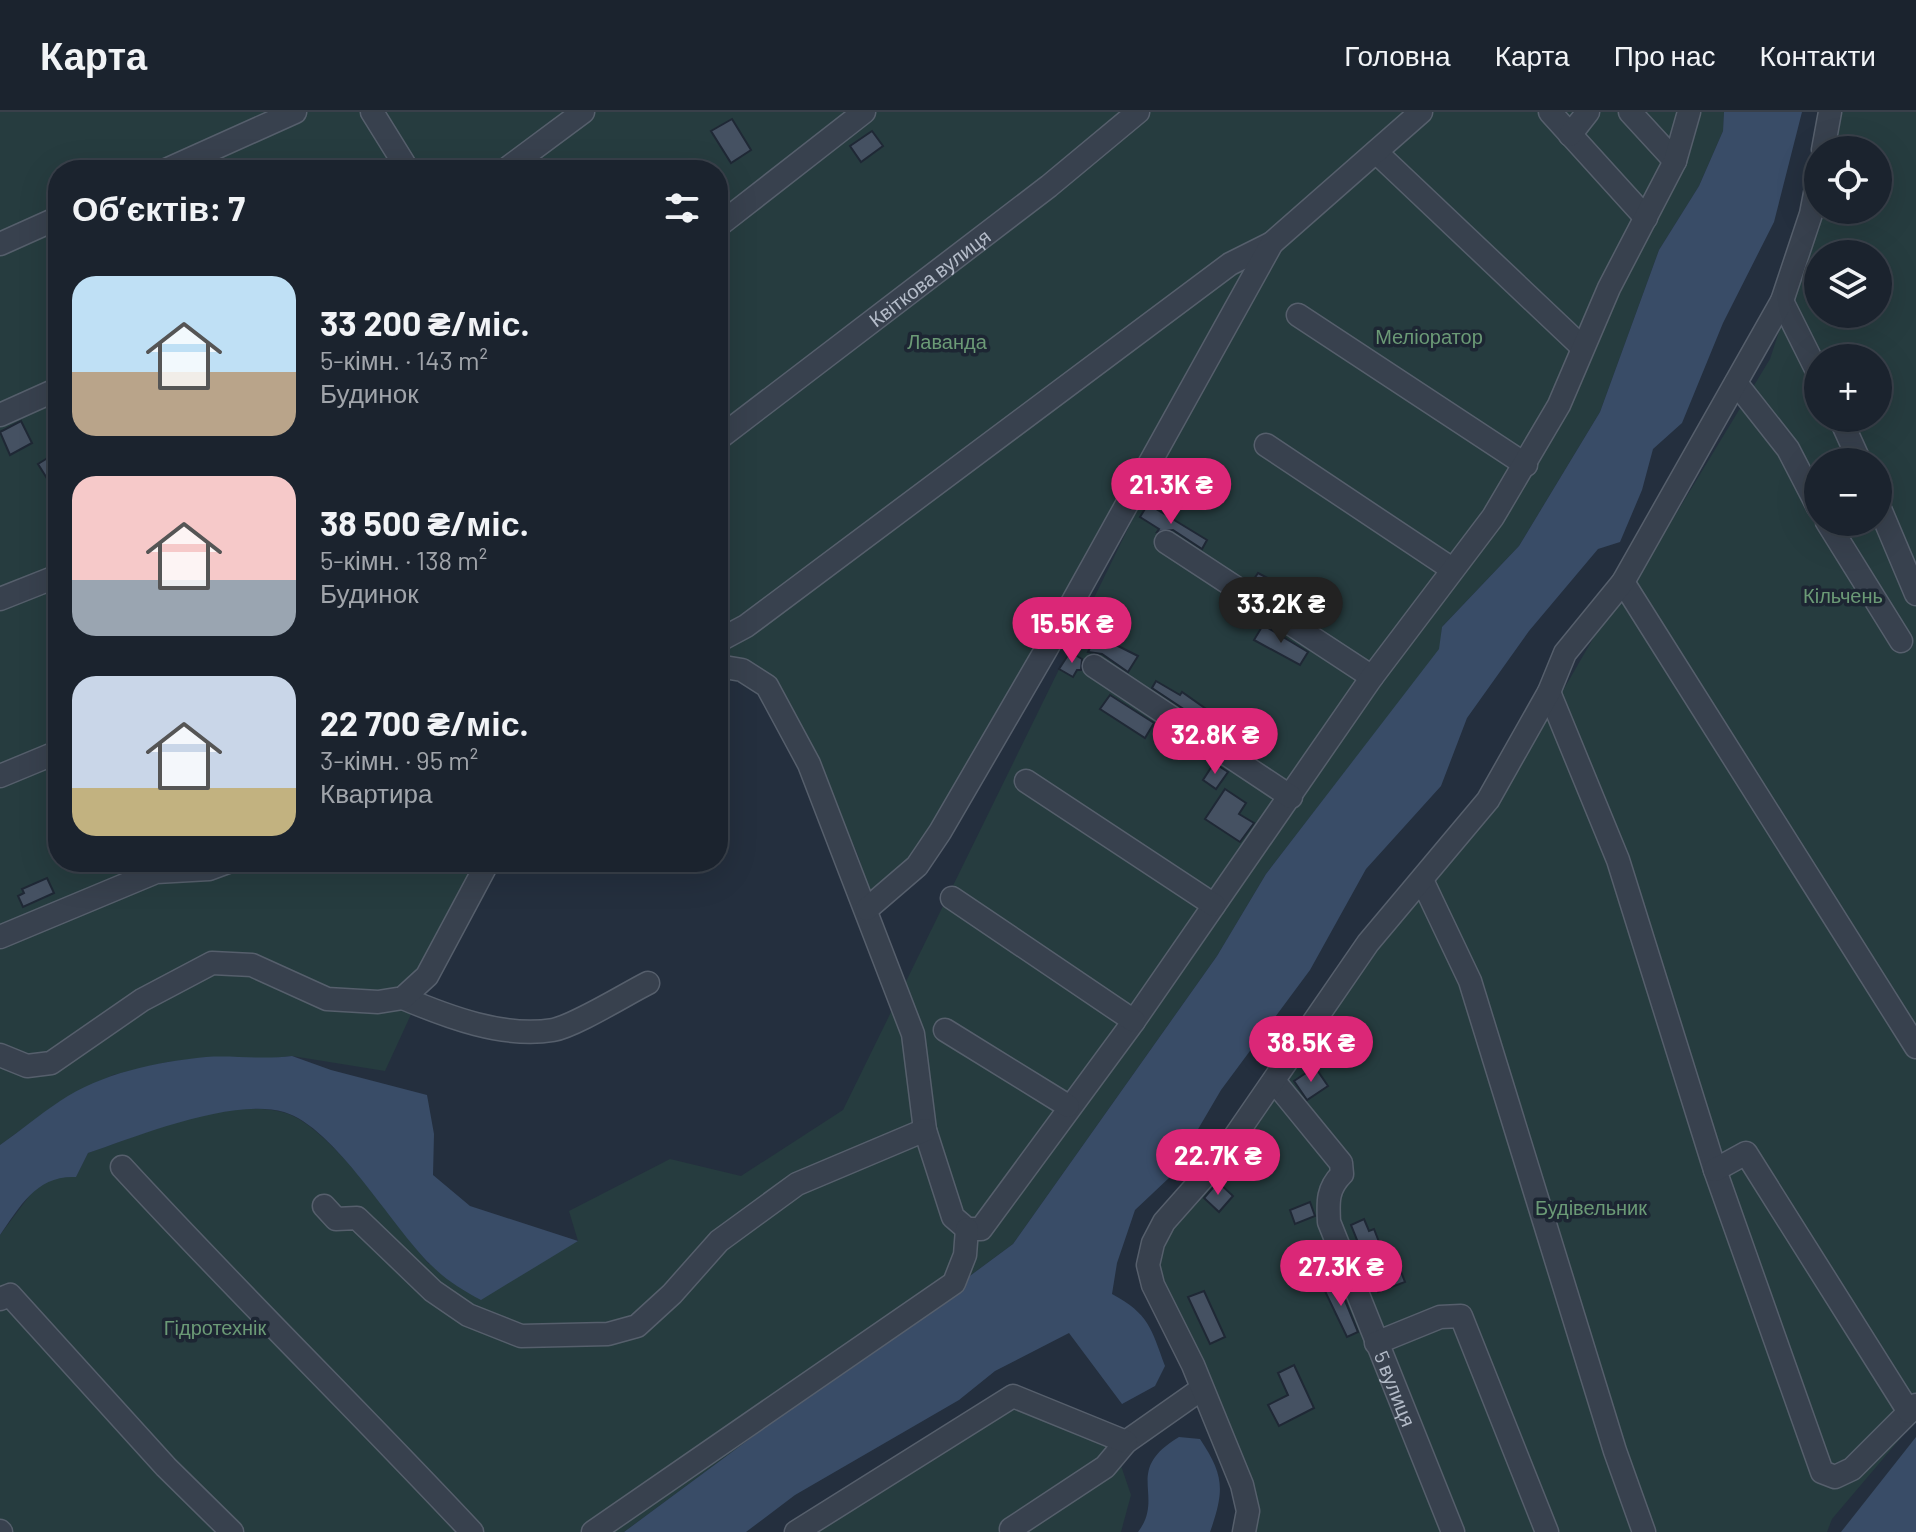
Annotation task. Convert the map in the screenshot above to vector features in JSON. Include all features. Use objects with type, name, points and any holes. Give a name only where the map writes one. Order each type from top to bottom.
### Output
[{"type":"street","points":[[188,160],[295,112]]},
{"type":"street","points":[[372,112],[402,160]]},
{"type":"street","points":[[518,160],[583,112]]},
{"type":"street","points":[[728,218],[864,112]]},
{"type":"street","name":"Квіткова вулиця","points":[[728,431],[1049,186],[1138,112]]},
{"type":"street","points":[[728,636],[746,626],[1230,264],[1272,243],[1421,112]]},
{"type":"street","points":[[1550,112],[1646,218]]},
{"type":"street","points":[[1570,135],[1588,112]]},
{"type":"street","points":[[1630,112],[1675,161]]},
{"type":"street","points":[[728,668],[742,670],[767,686],[809,764],[913,1034],[925,1130],[953,1217],[967,1229],[981,1229],[1068,1106],[1134,1021],[1372,677],[1493,517],[1526,465],[1559,405],[1582,347],[1675,161],[1689,112]]},
{"type":"street","points":[[1826,136],[1830,112]]},
{"type":"street","points":[[1376,152],[1582,347]]},
{"type":"street","points":[[0,244],[48,222]]},
{"type":"street","points":[[1244,1532],[1248,1511],[1242,1485],[1200,1390],[1193,1365],[1153,1285],[1148,1265],[1153,1243],[1164,1222],[1218,1161],[1368,943],[1488,800],[1549,692],[1565,653],[1623,582],[1782,301],[1808,224]]},
{"type":"street","points":[[867,909],[917,866],[940,832],[1047,648],[1272,243]]},
{"type":"street","points":[[1782,301],[1804,345]]},
{"type":"street","points":[[1298,315],[1526,465]]},
{"type":"street","points":[[1736,383],[1788,449],[1804,480]]},
{"type":"street","points":[[0,415],[48,393]]},
{"type":"street","points":[[1266,445],[1452,569]]},
{"type":"street","points":[[1836,536],[1901,641]]},
{"type":"street","points":[[1892,536],[1916,594]]},
{"type":"street","points":[[1166,542],[1372,677]]},
{"type":"street","points":[[0,599],[48,580]]},
{"type":"street","points":[[1623,582],[1916,1047]]},
{"type":"street","points":[[1094,666],[1291,797]]},
{"type":"street","points":[[1549,692],[1618,860],[1715,1170],[1822,1472],[1835,1477],[1852,1469],[1913,1409],[1746,1153],[1715,1170]]},
{"type":"street","points":[[0,776],[48,756]]},
{"type":"street","points":[[1026,781],[1214,905]]},
{"type":"street","points":[[0,937],[156,872]]},
{"type":"street","points":[[403,998],[427,976],[483,872]]},
{"type":"street","points":[[1422,880],[1470,981],[1605,1420],[1644,1532]]},
{"type":"street","points":[[952,898],[1134,1021]]},
{"type":"street","points":[[0,1055],[27,1066],[51,1063],[142,1000],[212,963],[252,965],[327,999],[378,1002],[403,998],[447,1016],[503,1030],[555,1030],[648,983]]},
{"type":"street","points":[[945,1030],[1068,1106]]},
{"type":"street","name":"5 вулиця","points":[[1274,1081],[1341,1163],[1342,1174],[1332,1184],[1327,1199],[1329,1222],[1453,1532]]},
{"type":"street","points":[[324,1206],[336,1219],[357,1218],[433,1291],[468,1315],[521,1336],[608,1334],[637,1326],[672,1294],[719,1241],[797,1184],[925,1130]]},
{"type":"street","points":[[122,1167],[228,1282],[351,1403],[472,1532]]},
{"type":"street","points":[[593,1532],[954,1283],[965,1255],[967,1229]]},
{"type":"street","points":[[0,1299],[10,1295],[155,1456],[232,1532]]},
{"type":"street","points":[[1376,1343],[1440,1317],[1461,1316],[1547,1532]]},
{"type":"street","points":[[1011,1529],[1105,1467],[1126,1442],[1200,1390]]},
{"type":"street","points":[[796,1532],[1013,1396],[1126,1442]]},
{"type":"green space","points":[[0,112],[1724,112],[1723,131],[1699,186],[1659,250],[1600,412],[1519,546],[1442,627],[1440,649],[1266,874],[1217,956],[1013,1244],[624,1532],[0,1532],[0,1235],[33,1191],[56,1176],[76,1177],[88,1153],[184,1120],[235,1110],[260,1109],[282,1112],[300,1120],[320,1135],[361,1178],[429,1264],[578,1241],[569,1211],[670,1159],[741,1176],[843,1110],[1269,241],[922,849],[870,895],[858,855],[807,739],[769,674],[728,656],[728,160],[48,160],[48,872],[476,872],[385,1071],[292,1056],[257,1060],[210,1057],[168,1062],[113,1075],[62,1100],[0,1145]]},
{"type":"green space","name":"Будівельник","points":[[1839,112],[1916,112],[1916,1420],[1832,1519],[1827,1532],[1256,1532],[1258,1517],[1168,1301],[1154,1258],[1170,1224],[1349,984],[1499,801],[1598,630],[1668,527],[1770,359],[1804,256],[1804,328],[1892,328],[1892,240],[1809,240],[1814,224],[1892,224],[1892,136],[1838,136]]},
{"type":"green space","points":[[1017,1403],[1113,1442],[1131,1495],[1121,1532],[818,1532],[874,1491]]},
{"type":"water","points":[[1724,112],[1802,112],[1774,222],[1723,323],[1682,423],[1653,449],[1642,490],[1620,542],[1598,549],[1529,631],[1467,718],[1441,786],[1366,869],[1310,970],[1221,1090],[1170,1177],[1135,1210],[1117,1263],[1112,1294],[1134,1308],[1152,1332],[1165,1366],[1155,1386],[1122,1404],[1069,1333],[995,1371],[959,1400],[795,1495],[746,1532],[624,1532],[1013,1244],[1217,956],[1266,874],[1439,649],[1442,627],[1519,546],[1600,412],[1659,250],[1699,186],[1723,131]]},
{"type":"water","points":[[292,1056],[331,1070],[427,1095],[434,1134],[433,1175],[470,1206],[578,1241],[481,1300],[431,1265],[323,1137],[303,1121],[284,1112],[263,1109],[239,1110],[186,1120],[88,1153],[76,1177],[50,1181],[40,1187],[23,1203],[0,1235],[0,1145],[76,1091],[111,1076],[168,1062],[206,1057]]},
{"type":"water","points":[[1179,1437],[1200,1439],[1218,1473],[1220,1494],[1210,1532],[1138,1532],[1148,1506],[1148,1472],[1152,1461]]},
{"type":"water","points":[[1916,1437],[1916,1532],[1841,1532]]},
{"type":"building","points":[[732,119],[751,150],[731,163],[711,131]]},
{"type":"building","points":[[872,131],[883,146],[861,162],[850,146]]},
{"type":"building","points":[[21,421],[32,443],[10,455],[0,432]]},
{"type":"building","points":[[48,458],[48,480],[38,464]]},
{"type":"building","points":[[1148,504],[1207,540],[1202,549],[1173,530],[1157,532],[1159,529],[1140,517]]},
{"type":"building","points":[[1258,573],[1302,596],[1299,601],[1327,619],[1321,627],[1252,582]]},
{"type":"building","points":[[1263,625],[1308,652],[1300,665],[1254,640]]},
{"type":"building","points":[[1096,635],[1138,656],[1128,672],[1102,654],[1088,652]]},
{"type":"building","points":[[1070,652],[1082,659],[1081,670],[1077,670],[1073,677],[1059,669]]},
{"type":"building","points":[[1156,681],[1180,695],[1182,692],[1236,730],[1238,727],[1252,735],[1244,749],[1152,688]]},
{"type":"building","points":[[1110,695],[1154,723],[1145,738],[1100,709]]},
{"type":"building","points":[[1214,763],[1228,772],[1216,789],[1203,780]]},
{"type":"building","points":[[1225,789],[1246,803],[1239,814],[1254,823],[1240,842],[1205,819]]},
{"type":"building","points":[[47,878],[54,893],[23,907],[18,896],[24,893],[22,889]]},
{"type":"building","points":[[1315,1067],[1328,1086],[1307,1100],[1294,1081]]},
{"type":"building","points":[[1253,1134],[1269,1146],[1254,1165],[1240,1154]]},
{"type":"building","points":[[1218,1182],[1233,1196],[1219,1212],[1204,1198]]},
{"type":"building","points":[[1310,1202],[1315,1216],[1295,1224],[1290,1210]]},
{"type":"building","points":[[1364,1219],[1369,1231],[1374,1229],[1389,1268],[1398,1264],[1405,1282],[1378,1292],[1351,1225]]},
{"type":"building","points":[[1337,1281],[1358,1332],[1347,1337],[1323,1287]]},
{"type":"building","points":[[1204,1291],[1225,1337],[1210,1344],[1188,1297]]},
{"type":"building","points":[[1294,1365],[1314,1408],[1279,1426],[1268,1405],[1288,1395],[1278,1373]]},
{"type":"park label","name":"Меліоратор","points":[[1429,336]]},
{"type":"park label","name":"Лаванда","points":[[947,341]]},
{"type":"park label","name":"Кільчень","points":[[1843,595]]},
{"type":"park label","name":"Гідротехнік","points":[[215,1327]]}]
